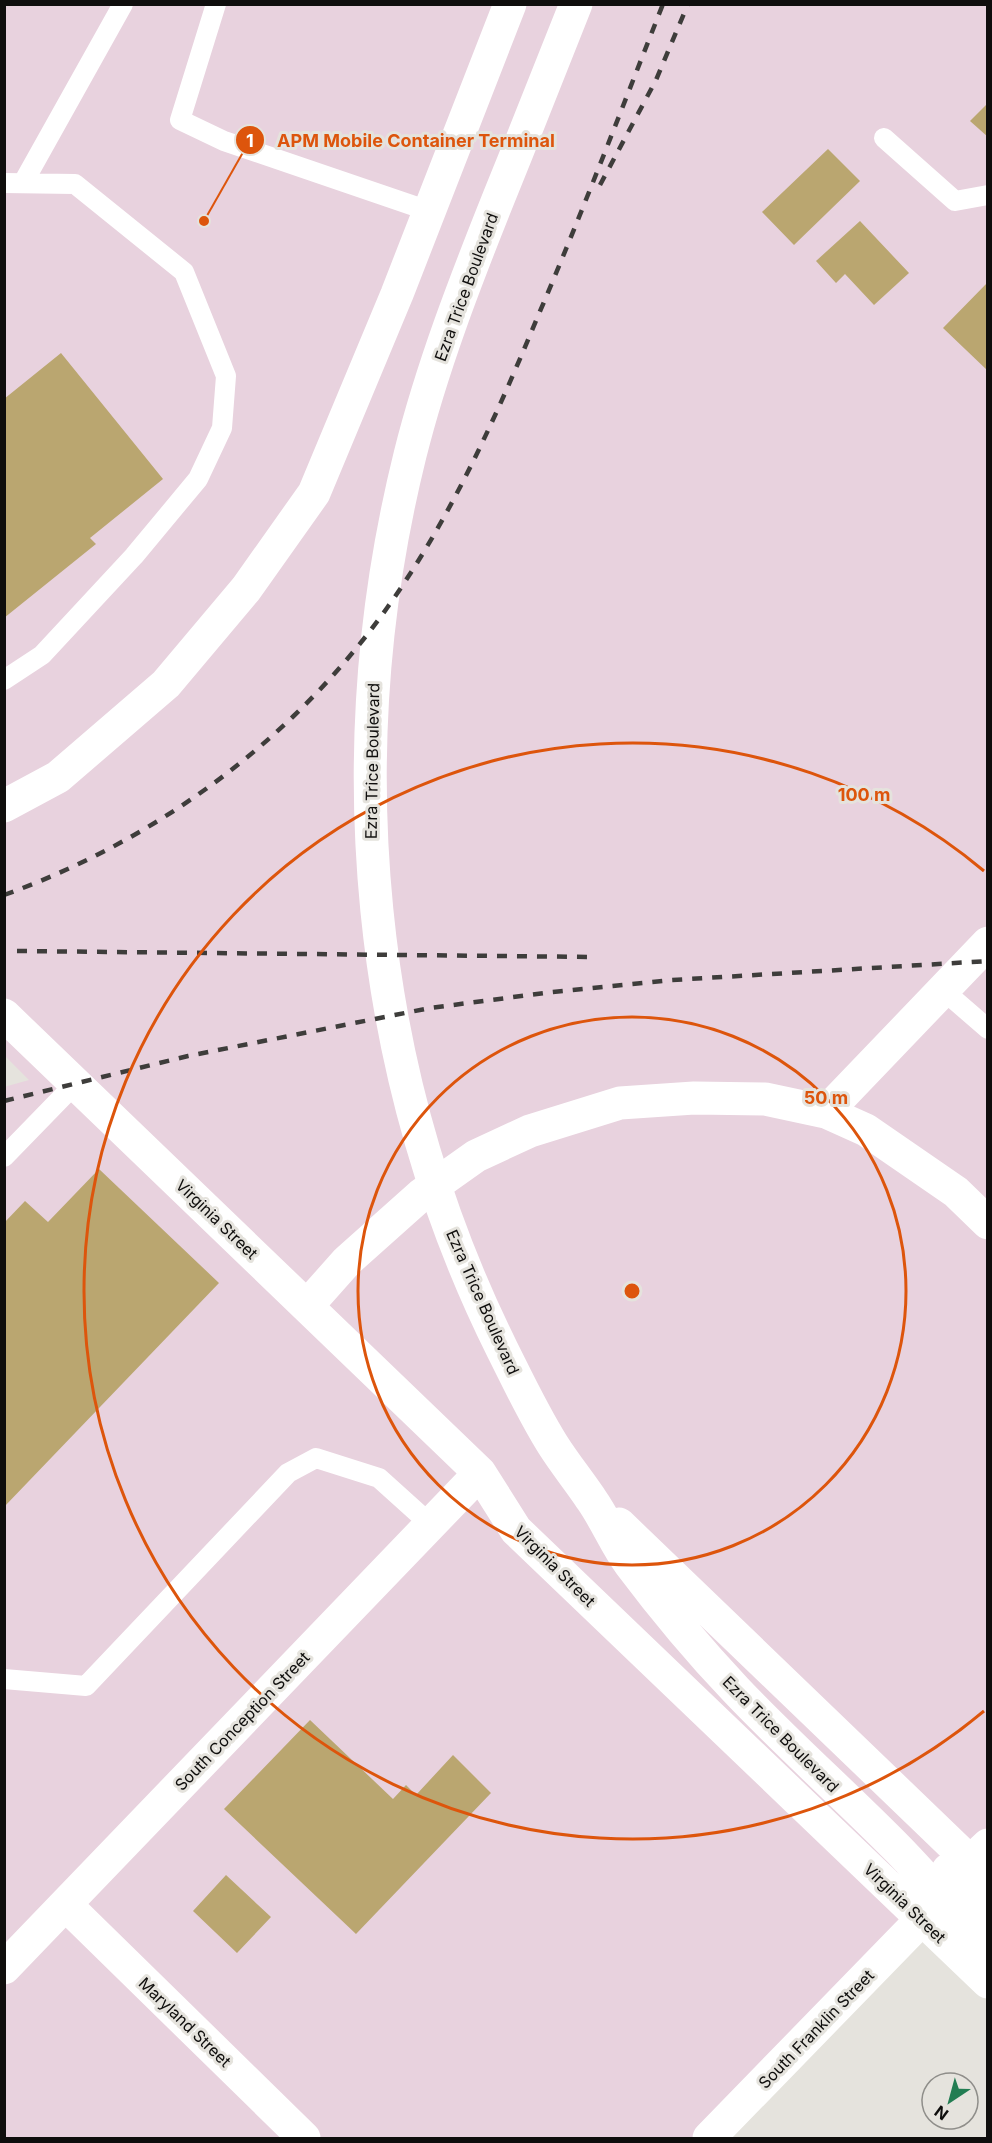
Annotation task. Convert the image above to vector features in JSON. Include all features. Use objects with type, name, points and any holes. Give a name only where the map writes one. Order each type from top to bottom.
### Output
[{"type":"street","points":[[4,806],[58,777],[166,684],[246,589],[314,493],[429,211],[510,4]]},
{"type":"street","name":"Ezra Trice Boulevard","points":[[576,4],[466,279],[429,386],[397,512],[374,664],[369,788],[376,914],[391,1022],[417,1131],[455,1246],[486,1317],[552,1444],[595,1503],[625,1557],[702,1654],[900,1851],[987,1947]]},
{"type":"street","points":[[826,1112],[987,943]]},
{"type":"street","name":"Virginia Street","points":[[4,1015],[480,1473],[516,1530],[987,1982]]},
{"type":"street","points":[[307,1306],[347,1261],[421,1195],[476,1156],[530,1131],[620,1103],[694,1098],[765,1099],[826,1112],[866,1130],[884,1142],[956,1192],[987,1223]]},
{"type":"street","name":"South Conception Street","points":[[4,1968],[480,1473]]},
{"type":"street","name":"Ezra Trice Boulevard","points":[[595,1503],[641,1543],[982,1862]]},
{"type":"street","points":[[740,1694],[796,1725],[987,1908]]},
{"type":"street","name":"Maryland Street","points":[[66,1905],[304,2139]]},
{"type":"street","name":"South Franklin Street","points":[[709,2139],[922,1919]]},
{"type":"lane","points":[[14,183],[123,4]]},
{"type":"lane","points":[[216,4],[180,120],[224,141],[429,211]]},
{"type":"lane","points":[[884,138],[955,201],[987,195]]},
{"type":"lane","points":[[4,680],[42,655],[134,556],[198,479],[222,428],[226,376],[184,272],[75,184],[14,183]]},
{"type":"lane","points":[[943,990],[987,1029]]},
{"type":"lane","points":[[4,1157],[75,1084]]},
{"type":"lane","points":[[4,1679],[86,1686],[288,1473],[316,1458],[379,1478],[430,1524]]},
{"type":"shaded area","points":[[5,5],[987,5],[987,1873],[709,2138],[5,2138],[4,1087],[29,1080],[4,1055]]},
{"type":"building","points":[[988,103],[988,137],[970,121]]},
{"type":"building","points":[[828,149],[860,181],[794,245],[762,212]]},
{"type":"building","points":[[860,221],[909,273],[874,305],[845,274],[836,283],[816,261]]},
{"type":"building","points":[[988,282],[988,371],[943,328]]},
{"type":"building","points":[[61,353],[163,479],[90,538],[96,544],[4,618],[4,399]]},
{"type":"building","points":[[99,1169],[219,1283],[4,1507],[4,1223],[25,1201],[48,1222]]},
{"type":"building","points":[[310,1720],[393,1799],[406,1785],[416,1795],[453,1755],[491,1793],[356,1934],[224,1809]]},
{"type":"building","points":[[226,1875],[271,1917],[237,1953],[193,1911]]},
{"type":"railway","points":[[4,895],[61,872],[115,846],[168,815],[218,780],[265,742],[309,701],[350,656],[387,608],[432,539],[489,429],[570,238],[663,4]]},
{"type":"railway","points":[[600,185],[656,80],[688,4]]},
{"type":"railway","points":[[17,951],[596,957]]},
{"type":"railway","points":[[4,1101],[188,1056],[430,1008],[552,992],[672,980],[988,961]]},
{"type":"place","name":"APM Mobile Container Terminal","points":[[204,221]]}]
